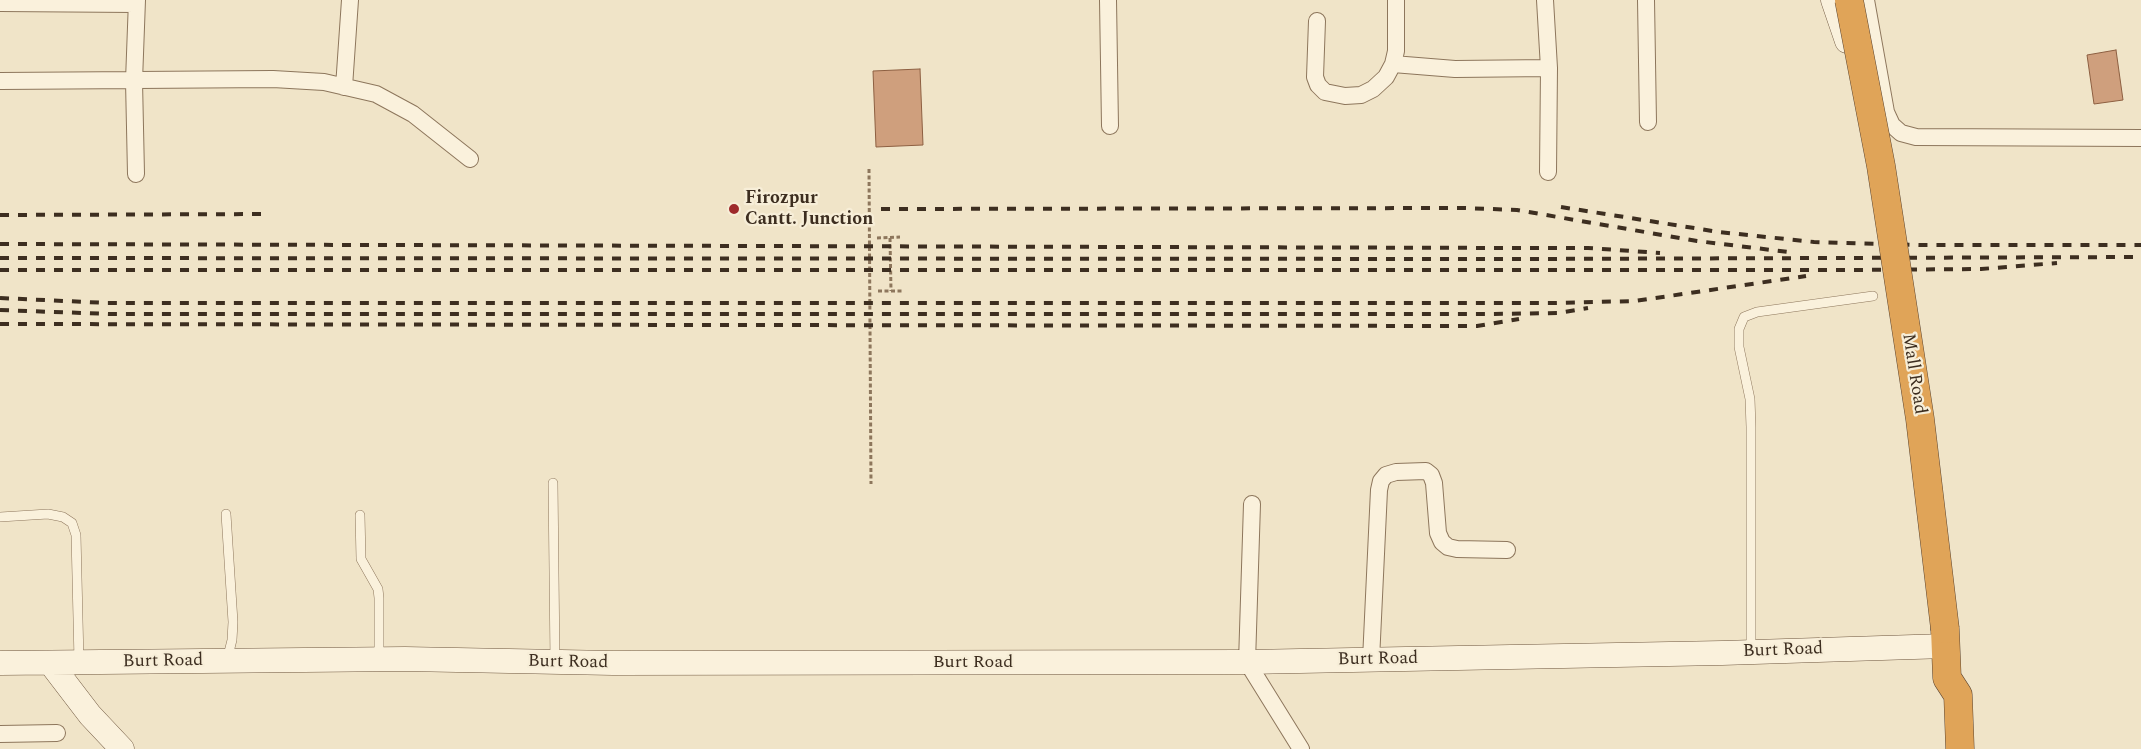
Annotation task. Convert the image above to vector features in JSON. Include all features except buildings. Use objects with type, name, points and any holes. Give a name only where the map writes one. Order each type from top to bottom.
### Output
[{"type":"highway","name":"Mall Road","points":[[1849,0],[1881,166],[1920,419],[1946,638],[1947,678],[1958,695],[1960,749]]},
{"type":"highway","points":[[1943,749],[1941,695],[1947,678]]},
{"type":"street","points":[[344,87],[350,0]]},
{"type":"street","points":[[1108,0],[1110,126]]},
{"type":"street","points":[[1317,21],[1315,77],[1318,85],[1325,92],[1345,96],[1361,95],[1373,89],[1386,77],[1393,64],[1396,51],[1396,0]]},
{"type":"street","points":[[1545,0],[1548,68],[1548,172]]},
{"type":"street","points":[[1646,0],[1648,122]]},
{"type":"street","points":[[1833,0],[1871,116]]},
{"type":"street","points":[[1866,0],[1886,112],[1892,125],[1902,133],[1916,136],[2141,138]]},
{"type":"street","points":[[0,3],[136,2],[134,81],[136,174]]},
{"type":"street","points":[[1393,64],[1456,69],[1548,68]]},
{"type":"street","points":[[0,81],[273,80],[324,82],[376,94],[413,114],[470,159]]},
{"type":"street","points":[[1372,660],[1379,490],[1381,481],[1386,475],[1396,472],[1426,471],[1431,475],[1434,483],[1438,533],[1442,542],[1448,547],[1457,549],[1507,550]]},
{"type":"street","points":[[1252,504],[1247,662],[1302,749]]},
{"type":"street","name":"Burt Road","points":[[0,663],[79,664],[227,660],[1247,662],[1751,652],[1946,638]]},
{"type":"street","points":[[51,664],[90,714],[122,749]]},
{"type":"street","points":[[0,734],[57,733]]},
{"type":"lane","points":[[1751,652],[1750,399],[1739,347],[1739,329],[1744,317],[1757,312],[1873,296]]},
{"type":"lane","points":[[554,484],[555,662]]},
{"type":"lane","points":[[0,517],[48,514],[63,517],[72,523],[76,535],[79,664]]},
{"type":"lane","points":[[226,514],[233,622],[232,640],[227,660]]},
{"type":"lane","points":[[360,514],[360,558],[378,589],[379,660]]},
{"type":"path","points":[[869,169],[871,484]]},
{"type":"path","points":[[877,238],[900,238]]},
{"type":"path","points":[[890,238],[891,291]]},
{"type":"path","points":[[878,291],[902,290]]},
{"type":"railway","points":[[1561,207],[1719,232],[1814,242],[1919,245],[2141,245]]},
{"type":"railway","points":[[881,209],[1465,208],[1517,210],[1697,241],[1788,252]]},
{"type":"railway","points":[[0,215],[269,214]]},
{"type":"railway","points":[[0,244],[1588,248],[1660,253]]},
{"type":"railway","points":[[0,258],[1520,259],[2141,257]]},
{"type":"railway","points":[[0,270],[1856,270],[1981,269],[2057,263]]},
{"type":"railway","points":[[0,298],[107,303],[1556,303],[1635,301],[1806,276]]},
{"type":"railway","points":[[0,310],[110,314],[1493,314],[1558,313],[1588,308]]},
{"type":"railway","points":[[0,324],[1477,326],[1519,319]]},
{"type":"place","name":"Firozpur Cantt. Junction","points":[[734,209]]}]
